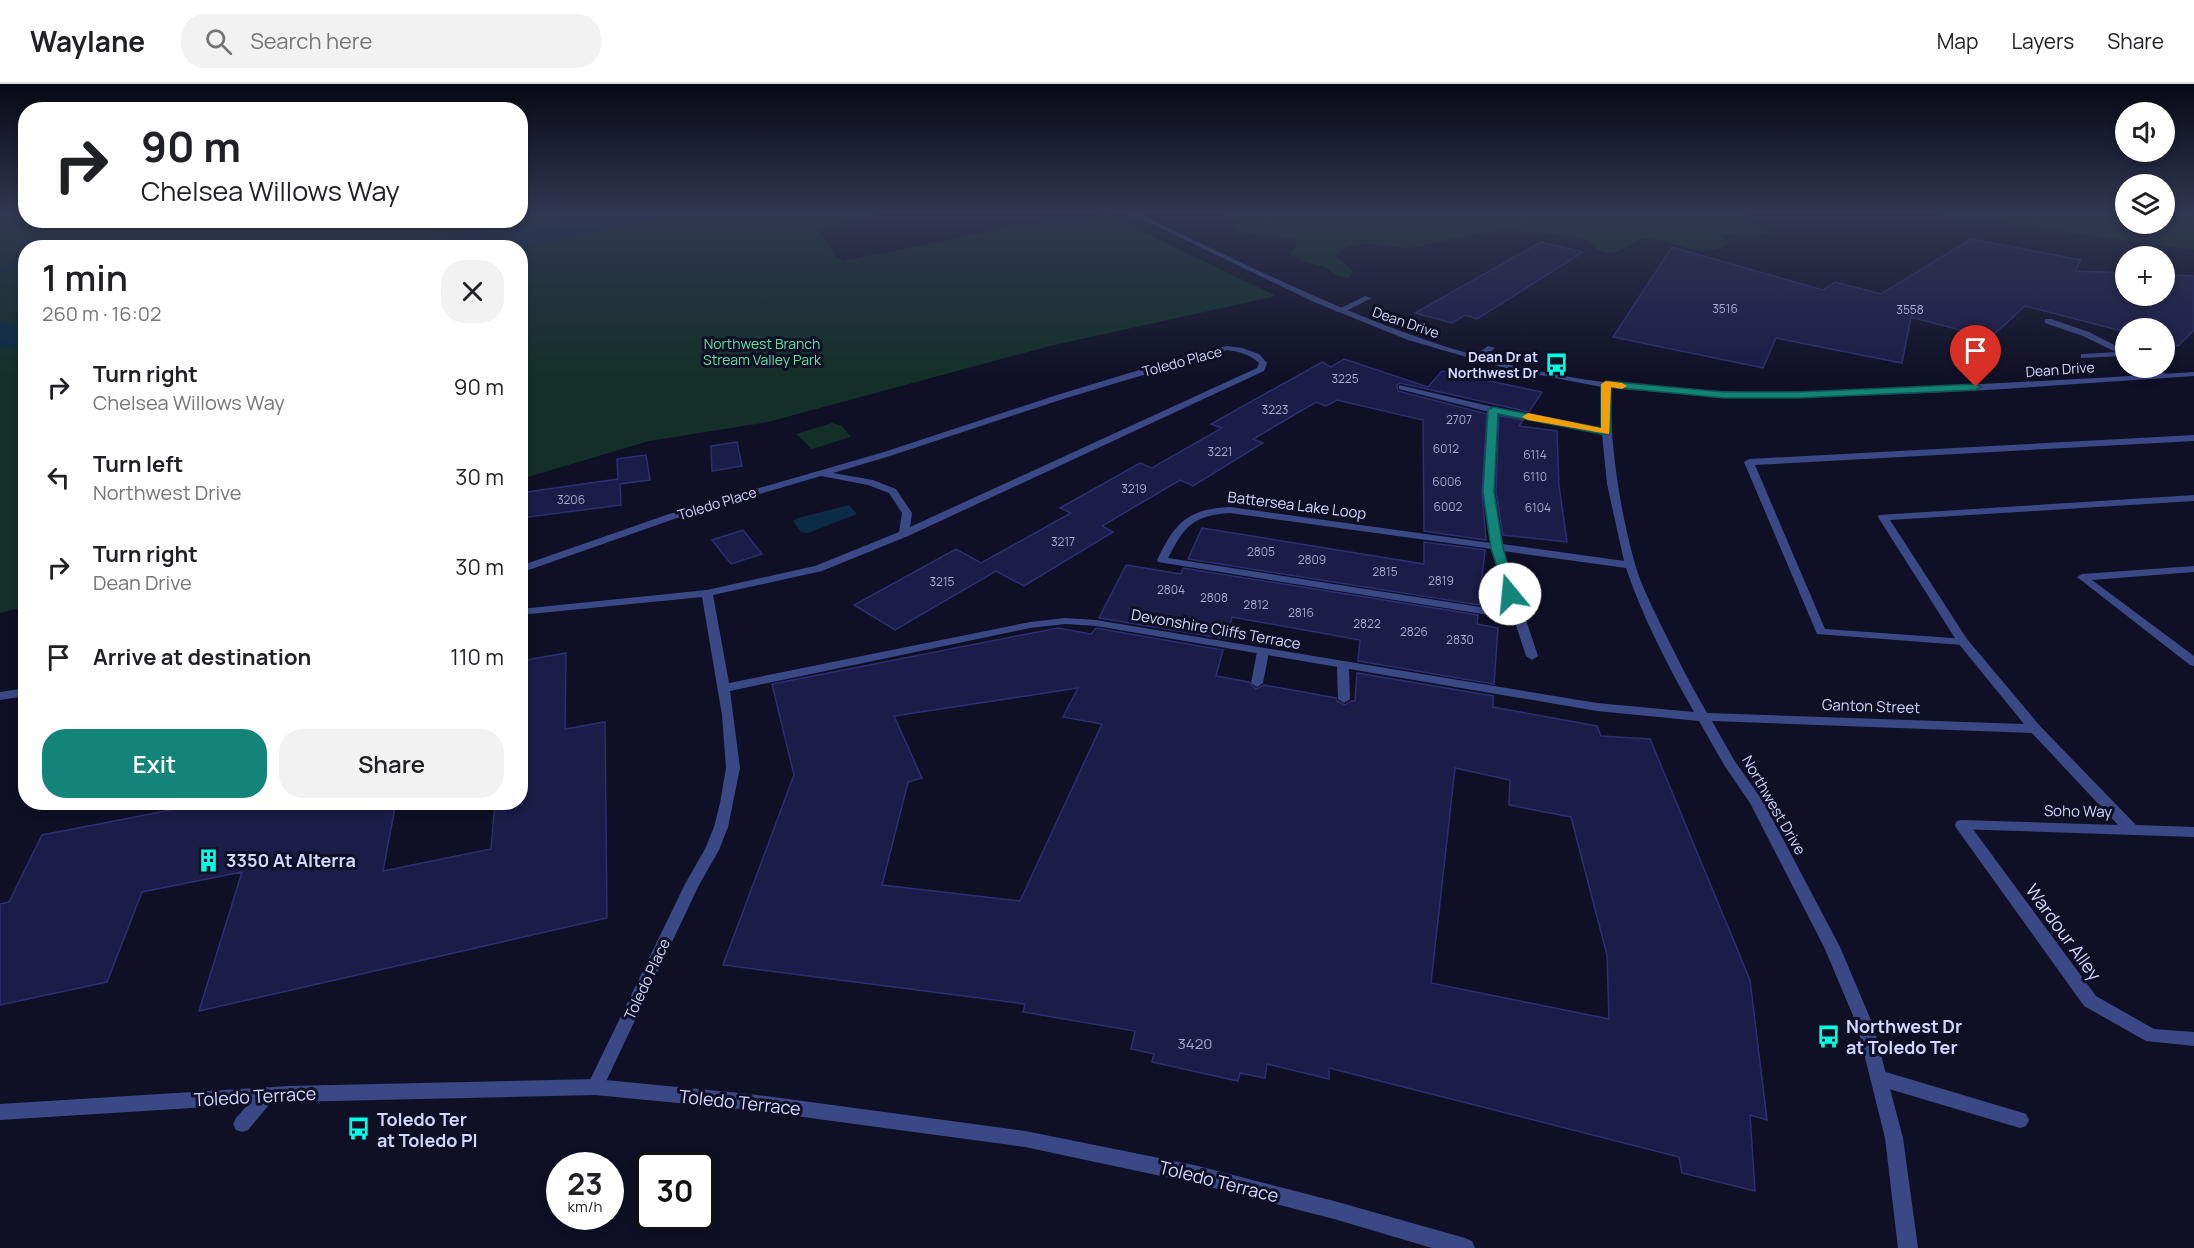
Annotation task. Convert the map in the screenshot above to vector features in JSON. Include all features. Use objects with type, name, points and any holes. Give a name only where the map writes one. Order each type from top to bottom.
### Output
[{"type":"street","name":"Dean Drive","points":[[1247,267],[1339,311],[1408,338],[1510,368],[1606,384],[1724,395],[1798,395],[2126,378]]},
{"type":"street","points":[[1339,311],[1368,298]]},
{"type":"street","points":[[2048,321],[2086,334],[2115,349]]},
{"type":"street","name":"Toledo Place","points":[[528,567],[673,516],[819,474],[1201,354],[1227,348],[1242,350],[1256,356],[1263,363],[1261,369],[1253,374],[904,534],[818,569],[707,593],[528,611]]},
{"type":"street","points":[[1476,359],[1491,348]]},
{"type":"street","points":[[2084,356],[2115,354]]},
{"type":"street","name":"Dean Drive","points":[[2175,375],[2194,374]]},
{"type":"street","name":"Northwest Drive","points":[[1606,384],[1606,432],[1615,505],[1630,566],[1679,675],[1729,762],[1756,801],[1832,947],[1865,1025],[1894,1138],[1908,1248]]},
{"type":"street","points":[[1402,387],[1493,410],[1606,432]]},
{"type":"street","points":[[1493,410],[1489,492],[1497,548],[1517,616],[1532,656]]},
{"type":"street","points":[[1962,641],[1821,632],[1749,462],[2194,438]]},
{"type":"street","points":[[819,474],[870,482],[893,491],[907,513],[904,534]]},
{"type":"street","points":[[2131,829],[2036,729],[1962,641],[1883,517],[2194,498]]},
{"type":"street","name":"Battersea Lake Loop","points":[[1517,616],[1162,560],[1171,540],[1187,519],[1210,510],[1243,512],[1630,566]]},
{"type":"street","points":[[2194,569],[2082,577],[2194,662]]},
{"type":"street","name":"Toledo Place","points":[[595,1087],[721,827],[733,768],[725,688],[707,593]]},
{"type":"street","name":"Devonshire Cliffs Terrace","points":[[725,688],[1030,625],[1065,621],[1096,623],[1597,707],[1705,717]]},
{"type":"street","points":[[1257,683],[1263,652]]},
{"type":"street","points":[[1343,666],[1344,699]]},
{"type":"street","points":[[0,696],[18,693]]},
{"type":"street","name":"Ganton Street","points":[[1705,717],[2036,729]]},
{"type":"street","name":"Soho Way","points":[[1962,825],[2194,832]]},
{"type":"street","name":"Wardour Alley","points":[[1962,825],[2090,1001],[2152,1036],[2194,1039]]},
{"type":"street","points":[[1879,1078],[2020,1120]]},
{"type":"street","name":"Toledo Terrace","points":[[0,1112],[267,1095],[595,1087],[750,1102],[1025,1139],[1194,1174],[1334,1210],[1465,1248]]},
{"type":"street","points":[[242,1124],[267,1095]]},
{"type":"green space","name":"Northwest Branch Stream Valley Park","points":[[0,267],[18,267],[18,609],[0,613]]},
{"type":"green space","name":"Northwest Branch Stream Valley Park","points":[[528,267],[1217,267],[1276,296],[1050,346],[768,422],[649,441],[528,477]]},
{"type":"green space","points":[[1326,267],[1349,267],[1353,271],[1348,278],[1334,275]]},
{"type":"green space","points":[[832,423],[842,426],[851,437],[812,449],[796,434]]},
{"type":"water","points":[[0,322],[18,323],[18,348],[0,347]]},
{"type":"water","points":[[849,505],[857,514],[808,533],[801,532],[793,521],[798,518]]},
{"type":"building","points":[[1496,267],[1559,267],[1477,319],[1465,315],[1452,323],[1415,313]]},
{"type":"building","points":[[1659,267],[1743,267],[1823,290],[1835,282],[1881,294],[1925,267],[2077,267],[2075,271],[2115,273],[2115,306],[2175,306],[2175,275],[2194,276],[2194,330],[2178,346],[2175,345],[2175,318],[2115,318],[2115,329],[2025,306],[1990,338],[1911,317],[1902,363],[1776,338],[1763,368],[1613,337]]},
{"type":"building","points":[[1344,359],[1428,387],[1442,371],[1542,392],[1529,412],[1400,383],[1397,385],[1398,391],[1487,414],[1482,492],[1486,540],[1424,531],[1423,420],[1337,400],[1326,406],[1316,402],[1253,439],[1263,443],[1193,486],[1180,480],[1102,526],[1113,532],[1024,586],[996,571],[895,630],[854,605],[956,549],[981,563],[1071,513],[1060,508],[1140,463],[1152,468],[1222,428],[1211,424],[1322,362],[1331,367]]},
{"type":"building","points":[[1499,416],[1523,420],[1519,426],[1557,431],[1559,486],[1567,542],[1503,535],[1496,492]]},
{"type":"building","points":[[737,442],[742,466],[712,471],[711,446]]},
{"type":"building","points":[[646,455],[650,480],[620,484],[621,505],[528,517],[528,492],[618,479],[617,459]]},
{"type":"building","points":[[1202,528],[1424,564],[1424,542],[1485,550],[1479,605],[1188,559]]},
{"type":"building","points":[[743,530],[762,554],[731,564],[712,540]]},
{"type":"building","points":[[1126,565],[1181,574],[1183,568],[1478,615],[1477,624],[1498,628],[1494,684],[1358,661],[1360,640],[1232,617],[1226,639],[1099,618]]},
{"type":"building","points":[[1058,628],[1091,634],[1096,628],[1223,650],[1216,676],[1249,682],[1256,689],[1264,685],[1336,698],[1345,705],[1355,701],[1357,673],[1493,696],[1493,707],[1597,726],[1601,736],[1650,739],[1750,980],[1767,1120],[1750,1115],[1755,1191],[1682,1173],[1679,1157],[1329,1068],[1329,1079],[1267,1064],[1265,1078],[1240,1073],[1238,1081],[1152,1062],[1154,1054],[1131,1049],[1135,1031],[1023,1012],[1025,1004],[723,965],[794,775],[772,684]],"holes":[[[1078,688],[1063,717],[1102,724],[1020,901],[882,885],[908,782],[922,778],[894,716]],[[1455,768],[1510,780],[1509,805],[1571,817],[1607,955],[1609,1019],[1431,983]]]},
{"type":"building","name":"3350 At Alterra","points":[[566,653],[565,729],[605,722],[607,918],[199,1011],[242,872],[142,892],[107,982],[0,1005],[0,904],[9,902],[42,835],[171,810],[394,810],[383,871],[491,849],[494,810],[528,810],[528,660]]},
{"type":"waterway","points":[[0,271],[10,267]]},
{"type":"slow traffic","points":[[1528,417],[1606,432],[1606,384],[1622,386]]},
{"type":"place","name":"Dean Dr at Northwest Dr","points":[[1556,364]]},
{"type":"place","name":"3350 At Alterra","points":[[208,860]]},
{"type":"place","name":"Northwest Dr at Toledo Ter","points":[[1828,1036]]},
{"type":"place","name":"Toledo Ter at Toledo Pl","points":[[359,1129]]},
{"type":"route","points":[[1510,594],[1497,548],[1489,492],[1493,410],[1606,432],[1606,384],[1724,395],[1798,395],[1976,387]]}]
